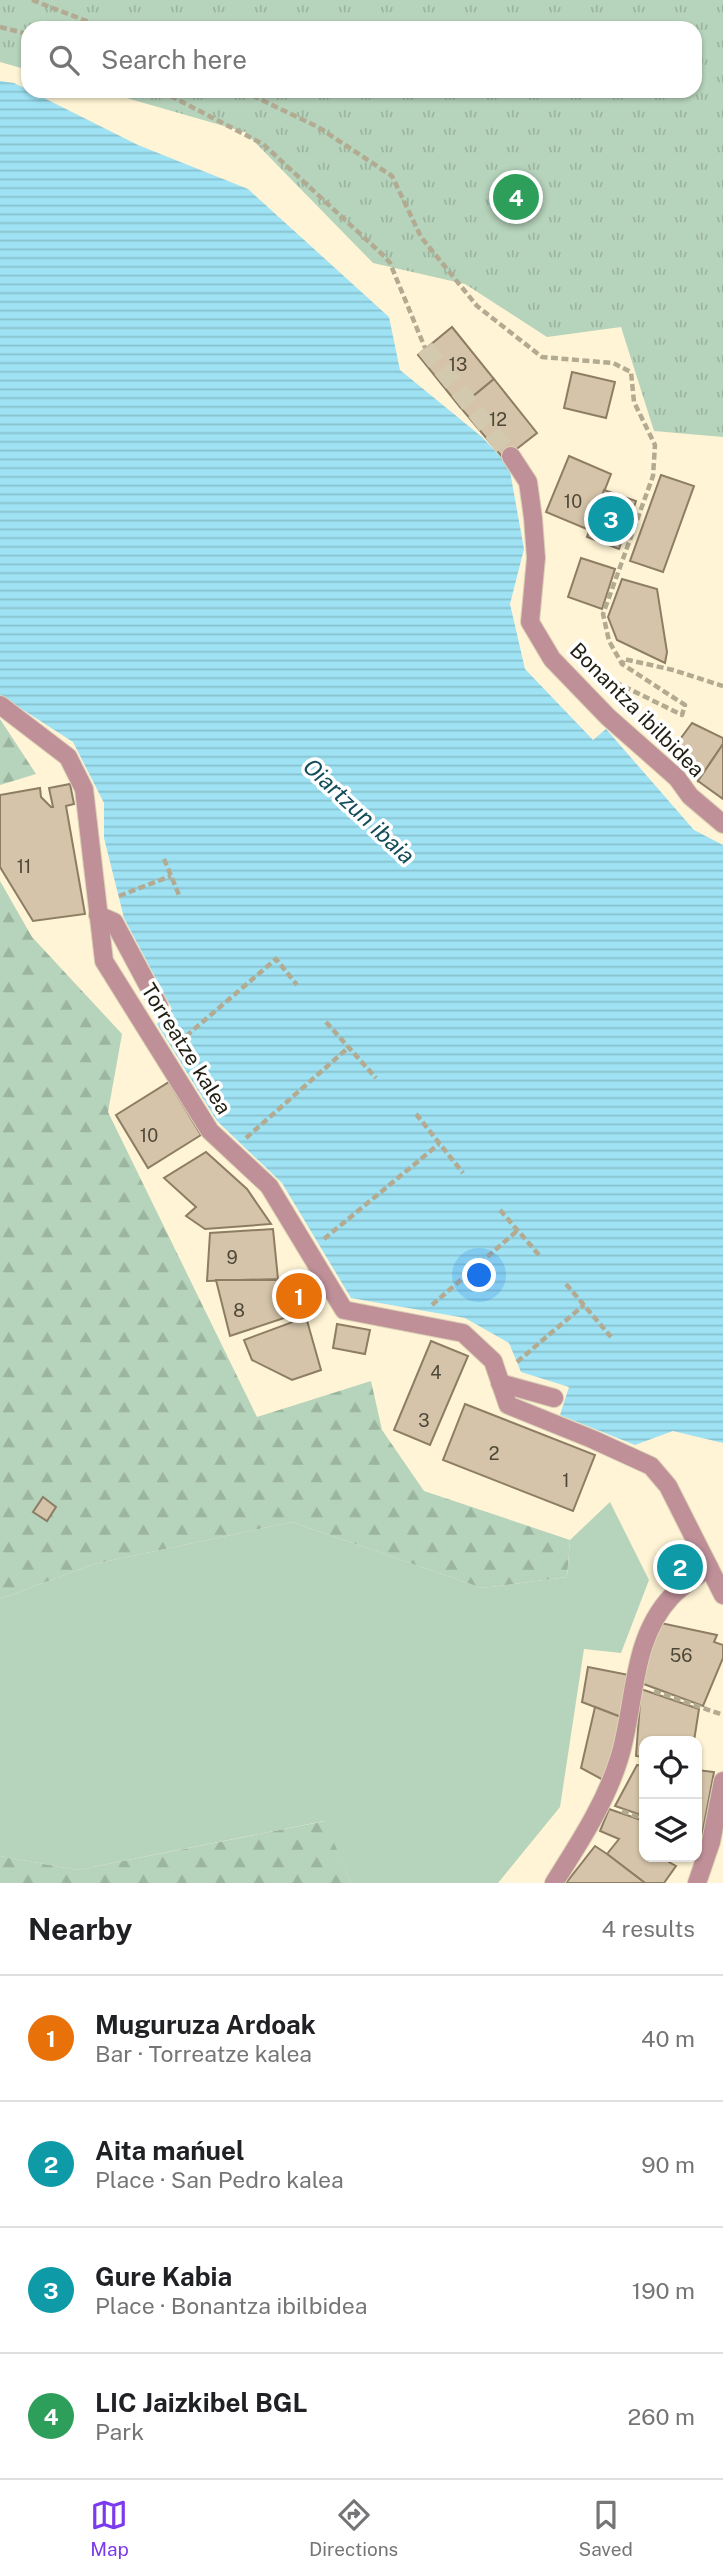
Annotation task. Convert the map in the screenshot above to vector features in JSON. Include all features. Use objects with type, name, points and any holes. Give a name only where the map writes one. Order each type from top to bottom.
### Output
[{"type":"street","name":"Bonantza ibilbidea","points":[[511,456],[528,482],[533,518],[536,558],[530,622],[552,659],[608,718],[677,778],[690,796],[723,824]]},
{"type":"street","name":"Torreatze kalea","points":[[0,705],[68,757],[79,778],[83,789],[104,961],[210,1131],[269,1186],[344,1310],[463,1333],[494,1361],[508,1405],[651,1466],[668,1486],[723,1595]]},
{"type":"street","points":[[98,915],[114,922],[159,1006]]},
{"type":"street","points":[[500,1383],[554,1398]]},
{"type":"street","points":[[554,1883],[582,1839],[611,1783],[620,1756],[646,1638],[671,1597],[709,1567]]},
{"type":"street","points":[[698,1883],[711,1842],[723,1782]]},
{"type":"path","points":[[32,0],[86,21]]},
{"type":"path","points":[[0,27],[21,32]]},
{"type":"path","points":[[175,98],[264,144],[384,256],[390,263],[425,348]]},
{"type":"path","points":[[258,98],[318,127],[392,176],[421,237],[477,306],[542,358],[612,363],[631,372],[634,402],[655,444],[653,476],[603,614],[609,641],[622,664],[685,705],[682,715],[613,681],[607,689],[616,696]]},
{"type":"path","points":[[622,664],[624,659],[673,670],[723,687]]},
{"type":"path","points":[[645,718],[664,732],[669,741]]},
{"type":"path","points":[[164,859],[179,895]]},
{"type":"path","points":[[119,896],[171,876]]},
{"type":"path","points":[[172,1048],[276,959],[297,985]]},
{"type":"path","points":[[326,1022],[376,1078]]},
{"type":"path","points":[[240,1143],[349,1047]]},
{"type":"path","points":[[416,1114],[463,1173]]},
{"type":"path","points":[[318,1244],[439,1144]]},
{"type":"path","points":[[500,1210],[539,1255]]},
{"type":"path","points":[[426,1311],[518,1230]]},
{"type":"path","points":[[566,1284],[611,1337]]},
{"type":"path","points":[[517,1362],[584,1306]]},
{"type":"path","points":[[634,1684],[723,1715]]},
{"type":"green space","points":[[0,0],[723,0],[723,437],[654,431],[621,327],[547,337],[465,284],[373,263],[245,132],[126,98],[702,98],[702,21],[21,21],[21,68],[0,62]]},
{"type":"green space","points":[[0,719],[36,774],[0,785]]},
{"type":"green space","points":[[0,881],[32,937],[122,1034],[108,1112],[257,1417],[371,1381],[382,1430],[424,1491],[570,1540],[567,1577],[482,1588],[292,1522],[94,1564],[0,1599]]},
{"type":"green space","points":[[610,1502],[649,1580],[621,1653],[584,1649],[560,1807],[498,1883],[351,1883],[324,1821],[77,1870],[0,1856],[0,1599],[94,1564],[292,1522],[482,1588],[567,1577],[570,1540]]},
{"type":"green space","points":[[325,1821],[351,1883],[0,1883],[0,1856],[77,1870]]},
{"type":"water","name":"Oiartzun ibaia","points":[[0,81],[21,86],[21,98],[44,98],[138,145],[248,189],[389,317],[400,370],[482,437],[509,466],[524,549],[510,604],[525,669],[593,740],[606,729],[694,830],[723,845],[723,1443],[673,1431],[635,1445],[560,1415],[569,1387],[521,1372],[509,1343],[465,1318],[351,1298],[282,1183],[217,1121],[157,1024],[172,1009],[124,918],[104,838],[104,803],[73,742],[0,695]]},
{"type":"building","points":[[452,327],[494,379],[460,407],[418,355]]},
{"type":"building","points":[[572,372],[615,382],[606,418],[564,408]]},
{"type":"building","points":[[494,379],[537,433],[504,459],[460,407]]},
{"type":"building","points":[[569,456],[611,474],[589,530],[546,512]]},
{"type":"building","points":[[661,475],[694,486],[663,572],[630,561]]},
{"type":"building","points":[[604,490],[636,501],[619,549],[587,537]]},
{"type":"building","points":[[581,558],[615,569],[602,609],[568,597]]},
{"type":"building","points":[[622,579],[657,589],[667,652],[665,663],[617,640],[608,617]]},
{"type":"building","points":[[692,723],[723,738],[723,744],[698,781],[678,742]]},
{"type":"building","points":[[723,744],[723,799],[698,781]]},
{"type":"building","points":[[70,784],[74,804],[66,806],[85,914],[33,921],[0,867],[0,795],[40,788],[41,797],[53,807],[49,788]]},
{"type":"building","points":[[169,1082],[201,1135],[148,1168],[116,1115]]},
{"type":"building","points":[[206,1152],[247,1189],[271,1224],[205,1229],[186,1216],[196,1207],[164,1178]]},
{"type":"building","points":[[273,1229],[278,1279],[207,1281],[210,1233]]},
{"type":"building","points":[[216,1280],[299,1280],[308,1310],[230,1336]]},
{"type":"building","points":[[306,1317],[321,1370],[292,1380],[252,1360],[244,1340]]},
{"type":"building","points":[[337,1324],[370,1330],[365,1354],[333,1348]]},
{"type":"building","points":[[431,1341],[468,1356],[430,1445],[394,1430]]},
{"type":"building","points":[[465,1404],[595,1455],[573,1511],[443,1460]]},
{"type":"building","points":[[43,1497],[56,1507],[47,1521],[33,1512]]},
{"type":"building","points":[[656,1622],[717,1635],[714,1642],[723,1645],[723,1658],[703,1706],[641,1683]]},
{"type":"building","points":[[588,1667],[634,1676],[626,1719],[582,1702]]},
{"type":"building","points":[[641,1689],[699,1709],[695,1736],[639,1736],[639,1756],[636,1756]]},
{"type":"building","points":[[595,1707],[626,1719],[607,1782],[581,1768]]},
{"type":"building","points":[[637,1765],[639,1765],[639,1814],[615,1806]]},
{"type":"building","points":[[702,1771],[714,1772],[702,1835]]},
{"type":"building","points":[[609,1809],[639,1819],[639,1862],[669,1862],[676,1866],[664,1883],[645,1883],[607,1854],[619,1839],[600,1831]]},
{"type":"building","points":[[595,1846],[607,1854],[645,1883],[566,1883]]},
{"type":"tunnel","points":[[425,348],[511,456]]},
{"type":"place","name":"LIC Jaizkibel BGL","points":[[516,197]]},
{"type":"place","name":"Gure Kabia","points":[[611,519]]},
{"type":"place","name":"Muguruza Ardoak","points":[[299,1296]]},
{"type":"place","name":"Aita mańuel","points":[[680,1567]]}]
